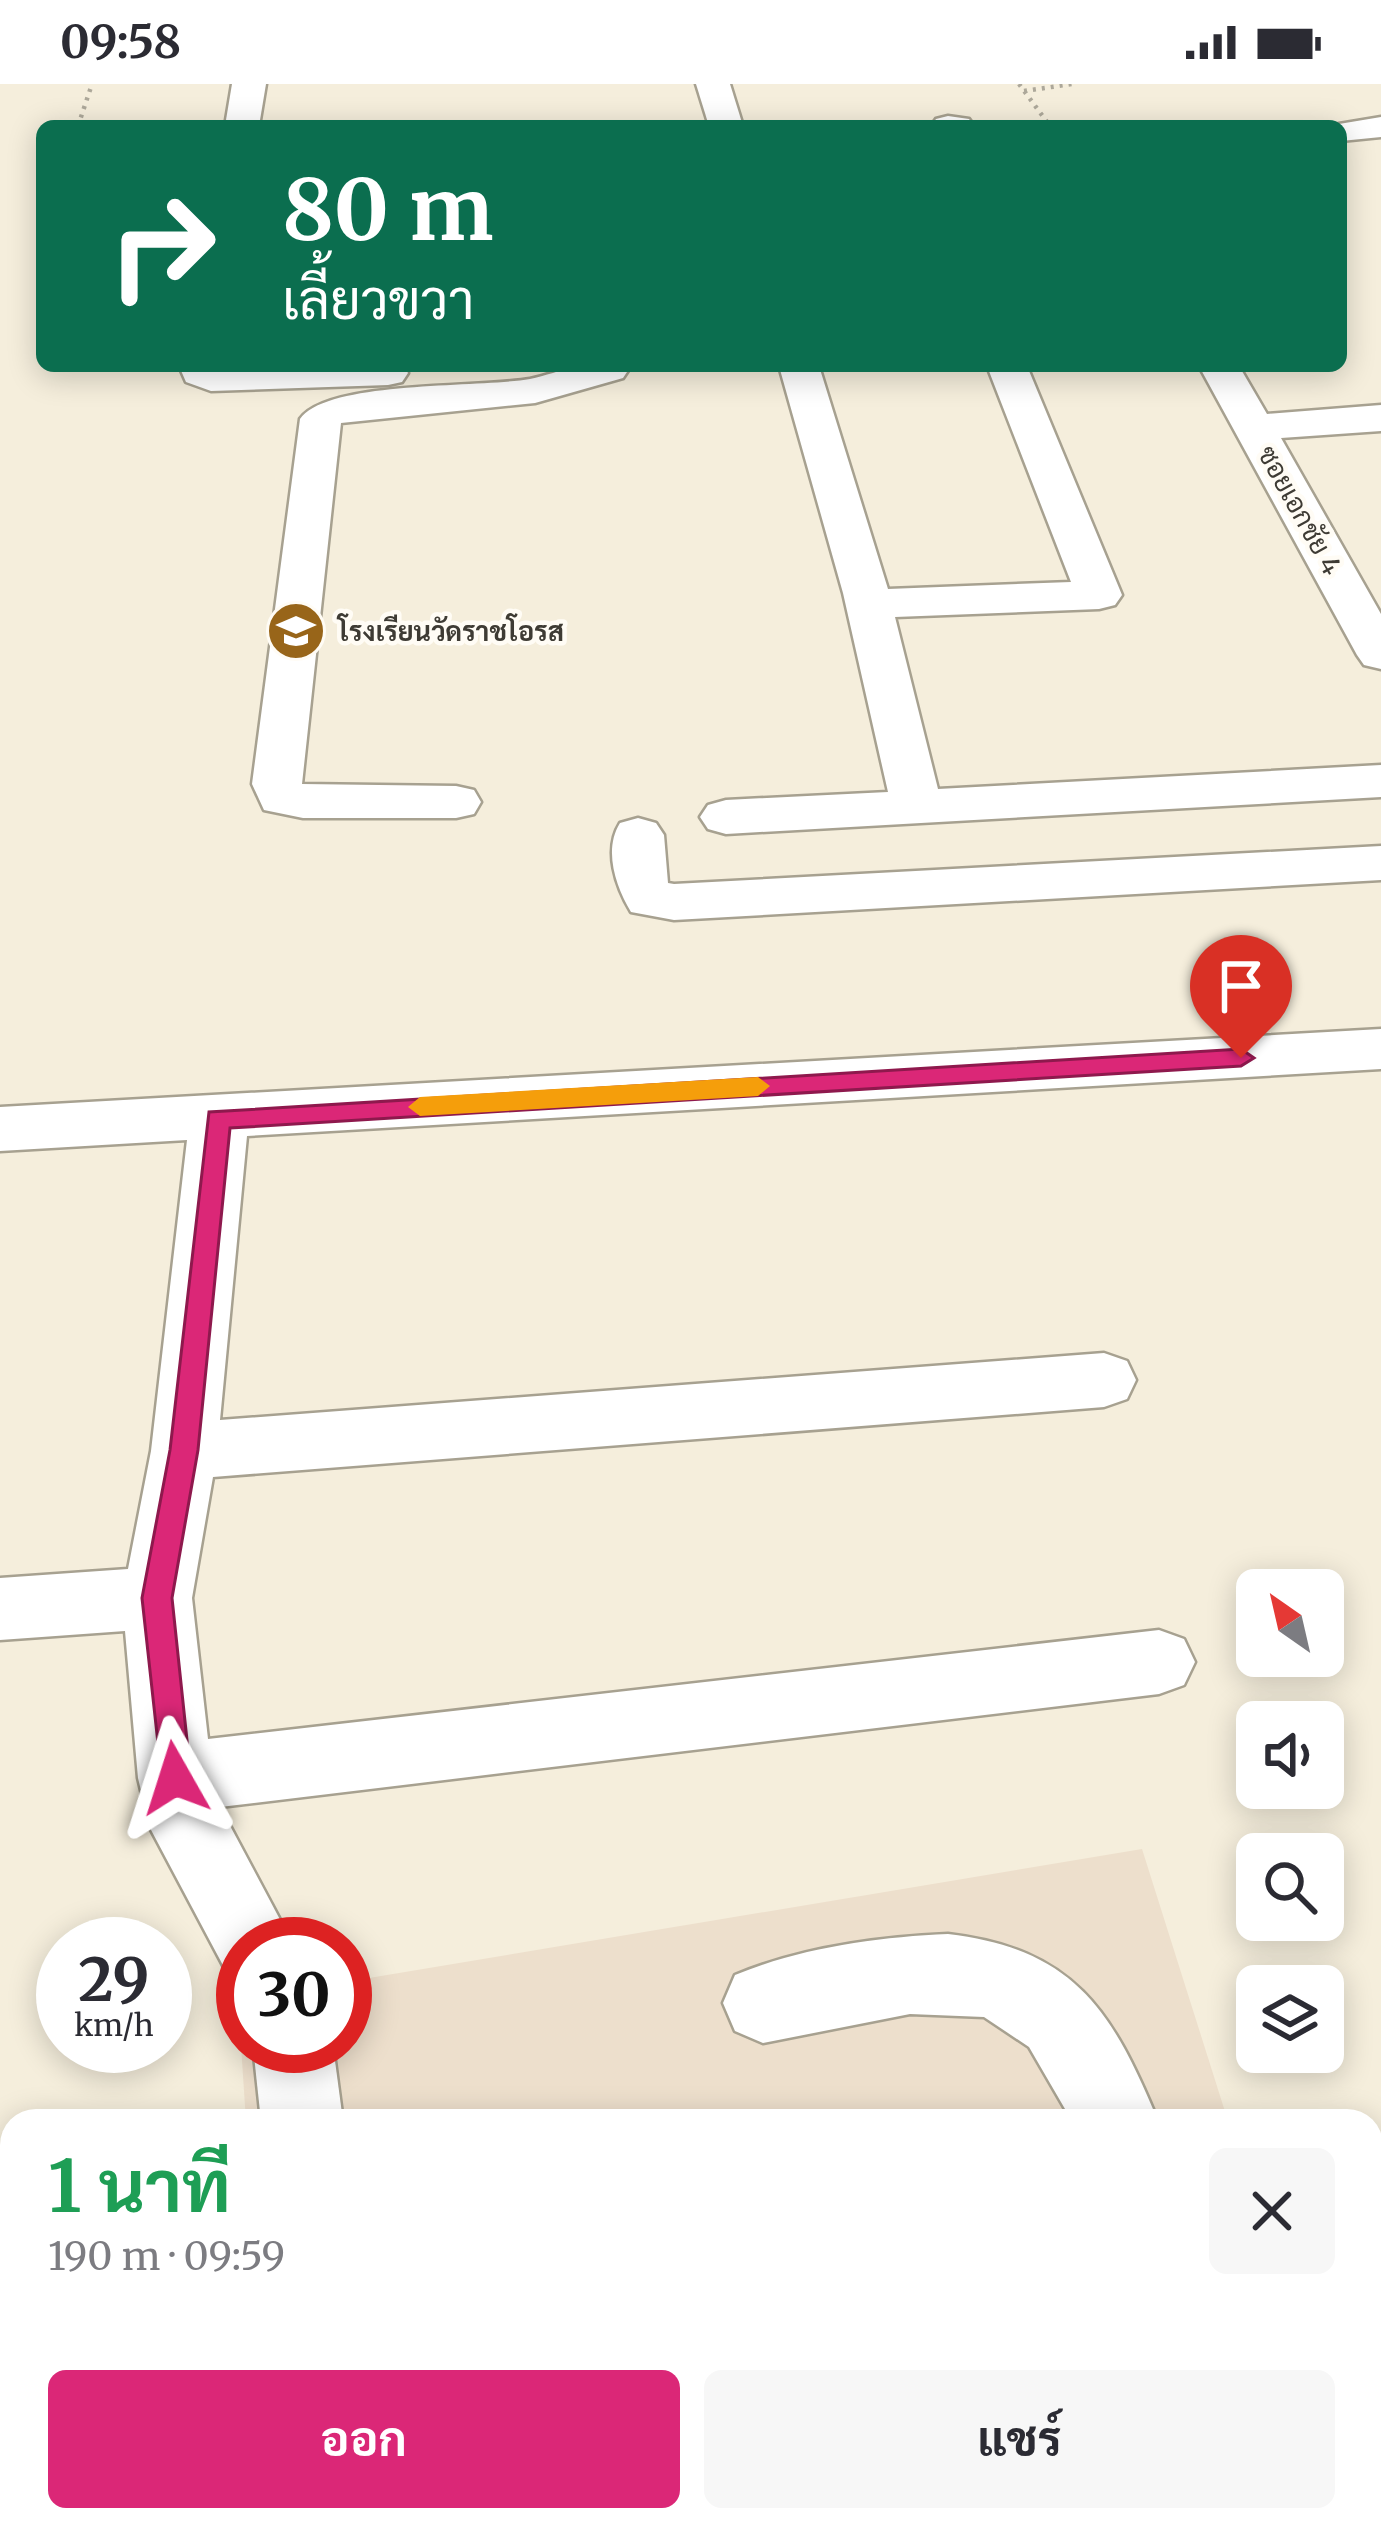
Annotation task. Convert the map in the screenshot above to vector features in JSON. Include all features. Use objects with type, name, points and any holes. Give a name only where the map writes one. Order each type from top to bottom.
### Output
[{"type":"street","points":[[243,120],[249,84]]},
{"type":"street","points":[[713,84],[724,120]]},
{"type":"street","points":[[1347,131],[1381,128]]},
{"type":"street","points":[[200,372],[211,379],[473,372]]},
{"type":"street","points":[[456,802],[303,802],[282,798],[277,784],[321,419],[329,412],[352,408],[535,391],[607,372]]},
{"type":"street","points":[[802,372],[869,604],[917,807]]},
{"type":"street","points":[[869,604],[1099,595],[1009,372]]},
{"type":"street","name":"ซอยเอกชัย 4","points":[[1222,372],[1381,655]]},
{"type":"street","points":[[1254,428],[1381,418]]},
{"type":"street","points":[[726,817],[1381,781]]},
{"type":"street","points":[[638,835],[642,884],[650,898],[674,902],[1381,863]]},
{"type":"street","points":[[0,1129],[1381,1049]]},
{"type":"street","points":[[218,1119],[184,1450],[157,1598],[175,1778],[188,1828],[239,1917]]},
{"type":"street","points":[[184,1450],[1104,1380]]},
{"type":"street","points":[[0,1609],[157,1598]]},
{"type":"street","points":[[175,1778],[1160,1662]]},
{"type":"street","points":[[763,2003],[942,1971],[994,1981],[1051,2011],[1110,2109]]},
{"type":"street","points":[[296,2073],[300,2109]]},
{"type":"path","points":[[81,120],[92,84]]},
{"type":"path","points":[[1019,84],[1046,120]]},
{"type":"path","points":[[1024,91],[1072,84]]},
{"type":"shaded area","points":[[1142,1849],[1224,2109],[245,2109],[243,2073],[372,2073],[372,1977]]},
{"type":"slow traffic","points":[[420,1107],[758,1086]]},
{"type":"place","name":"โรงเรียนวัดราชโอรส","points":[[296,631]]},
{"type":"route","points":[[175,1778],[157,1598],[184,1450],[218,1119],[1241,1058]]}]
